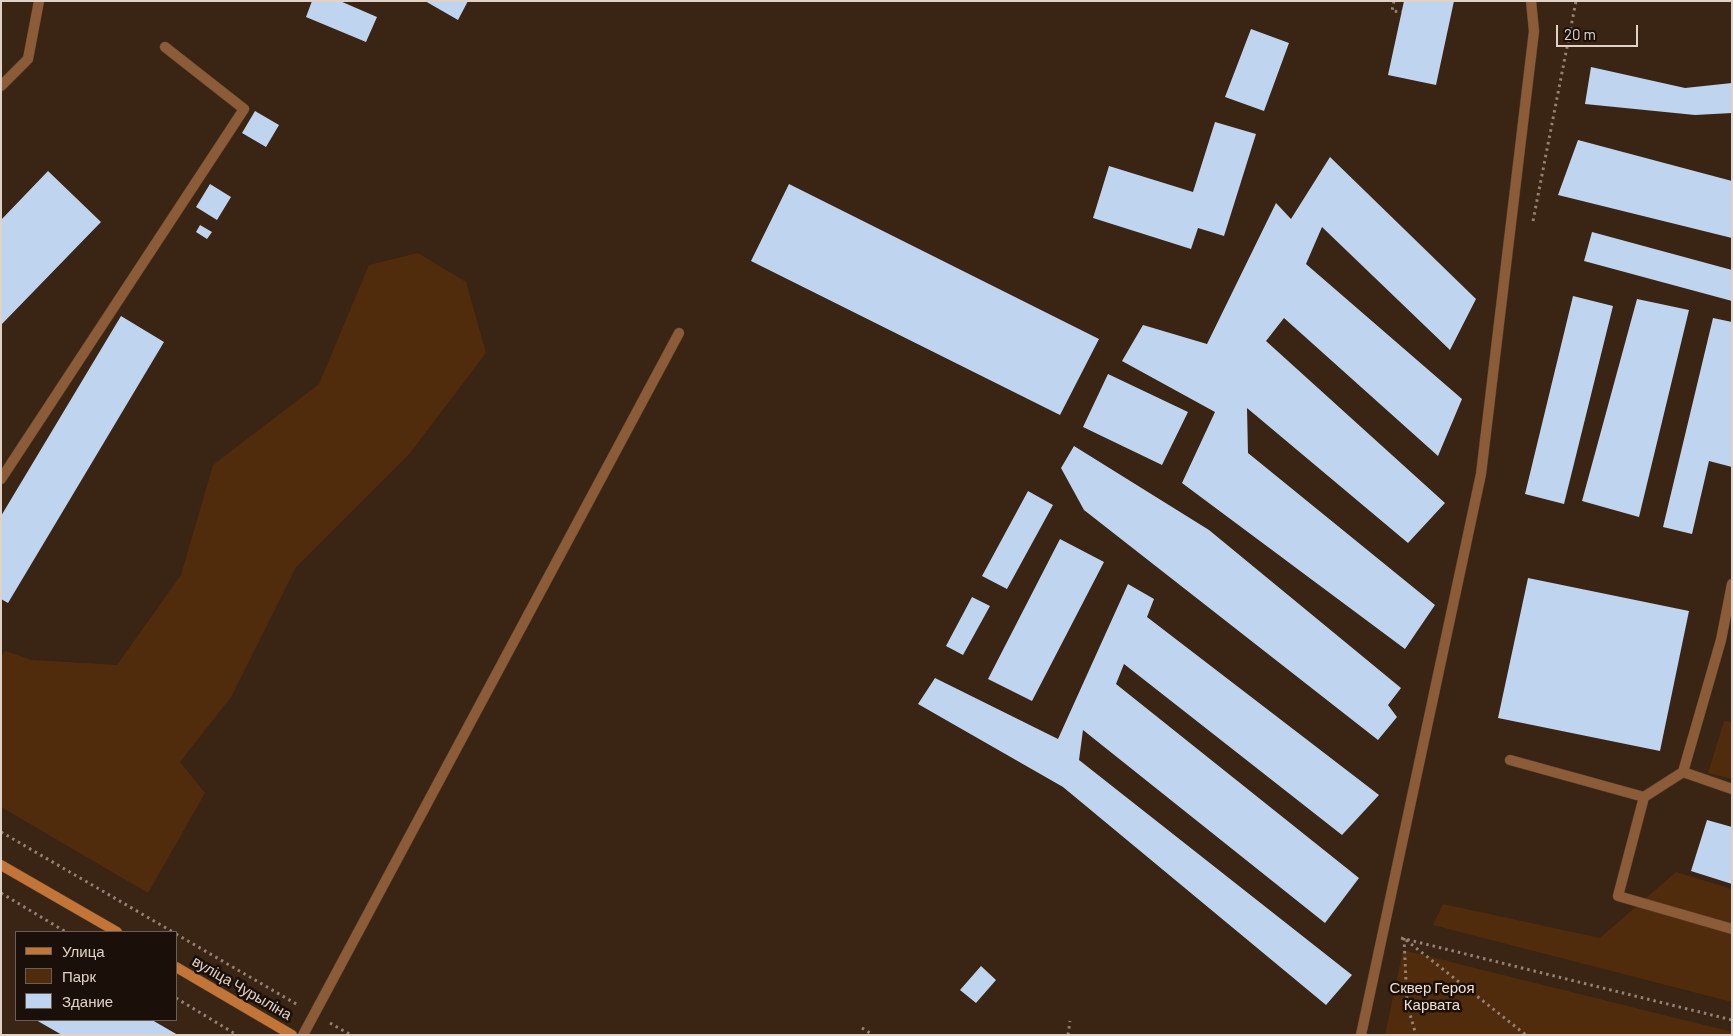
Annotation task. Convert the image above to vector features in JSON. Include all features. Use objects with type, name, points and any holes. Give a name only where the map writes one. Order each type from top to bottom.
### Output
[{"type":"main road","points":[[1,865],[114,931]]},
{"type":"main road","name":"вуліца Чурыліна","points":[[178,968],[292,1035]]},
{"type":"lane","points":[[1,86],[28,59],[39,1]]},
{"type":"lane","points":[[1361,1035],[1481,474],[1534,31],[1531,1]]},
{"type":"lane","points":[[1,479],[244,109],[165,47]]},
{"type":"lane","points":[[303,1035],[679,333]]},
{"type":"lane","points":[[1732,584],[1721,640],[1683,772],[1644,797],[1618,896],[1732,929]]},
{"type":"lane","points":[[1721,640],[1732,643]]},
{"type":"lane","points":[[1510,760],[1644,797]]},
{"type":"lane","points":[[1683,772],[1732,789]]},
{"type":"path","points":[[1394,1],[1392,11],[1402,12]]},
{"type":"path","points":[[1531,230],[1576,1]]},
{"type":"path","points":[[1,832],[172,931]]},
{"type":"path","points":[[1,893],[64,931]]},
{"type":"path","points":[[178,935],[351,1035]]},
{"type":"path","points":[[1396,937],[1732,1020]]},
{"type":"path","points":[[1404,938],[1407,1004],[1416,1035]]},
{"type":"path","points":[[1404,938],[1526,1035]]},
{"type":"path","points":[[178,999],[237,1035]]},
{"type":"path","points":[[1068,1035],[1070,1022]]},
{"type":"path","points":[[862,1028],[873,1035]]},
{"type":"green space","points":[[418,253],[466,282],[486,353],[410,453],[296,567],[231,697],[180,762],[205,793],[148,893],[1,807],[1,657],[5,651],[32,660],[117,665],[181,575],[213,465],[319,384],[369,265]]},
{"type":"green space","points":[[1724,721],[1732,722],[1732,779],[1708,773]]},
{"type":"green space","points":[[1676,872],[1732,889],[1732,1002],[1433,925],[1443,904],[1600,938]]},
{"type":"green space","name":"Сквер Героя Карвата","points":[[1403,950],[1732,1032],[1732,1035],[1385,1035]]},
{"type":"building","points":[[312,1],[340,1],[377,17],[366,42],[306,17]]},
{"type":"building","points":[[425,1],[468,1],[458,20]]},
{"type":"building","points":[[1404,1],[1454,1],[1436,85],[1388,75]]},
{"type":"building","points":[[1251,29],[1289,43],[1264,111],[1225,97]]},
{"type":"building","points":[[1591,67],[1685,88],[1732,83],[1732,113],[1695,115],[1585,104]]},
{"type":"building","points":[[255,111],[279,125],[266,147],[242,133]]},
{"type":"building","points":[[1215,122],[1256,134],[1224,236],[1198,228],[1191,249],[1093,218],[1109,166],[1193,192]]},
{"type":"building","points":[[1578,140],[1732,181],[1732,238],[1558,195]]},
{"type":"building","points":[[1330,157],[1476,299],[1450,350],[1322,227],[1306,264],[1462,399],[1438,456],[1284,318],[1266,341],[1445,503],[1408,543],[1247,408],[1248,453],[1435,605],[1405,649],[1182,483],[1215,412],[1122,361],[1143,325],[1207,344],[1276,203],[1291,219]]},
{"type":"building","points":[[48,171],[101,222],[1,325],[1,220]]},
{"type":"building","points":[[210,184],[231,197],[217,220],[196,207]]},
{"type":"building","points":[[789,184],[1099,339],[1060,415],[751,261]]},
{"type":"building","points":[[200,225],[212,232],[207,239],[196,232]]},
{"type":"building","points":[[1592,232],[1732,270],[1732,301],[1584,261]]},
{"type":"building","points":[[1573,296],[1613,306],[1564,504],[1525,494]]},
{"type":"building","points":[[1637,299],[1689,310],[1639,517],[1582,501]]},
{"type":"building","points":[[121,316],[164,342],[8,603],[1,599],[1,516]]},
{"type":"building","points":[[1713,318],[1732,322],[1732,467],[1709,461],[1692,534],[1663,527]]},
{"type":"building","points":[[1108,374],[1188,412],[1162,465],[1083,427]]},
{"type":"building","points":[[1074,446],[1209,530],[1401,688],[1388,705],[1397,717],[1378,740],[1084,510],[1061,468]]},
{"type":"building","points":[[1028,491],[1053,505],[1007,589],[982,576]]},
{"type":"building","points":[[1060,539],[1104,562],[1032,701],[988,679]]},
{"type":"building","points":[[1528,578],[1689,611],[1660,751],[1498,718]]},
{"type":"building","points":[[1128,584],[1154,599],[1147,617],[1379,795],[1342,835],[1124,664],[1116,684],[1359,878],[1325,923],[1083,730],[1079,760],[1352,975],[1326,1005],[1063,787],[918,704],[935,678],[1058,739]]},
{"type":"building","points":[[972,597],[990,606],[963,655],[946,646]]},
{"type":"building","points":[[1707,820],[1732,827],[1732,884],[1691,871]]},
{"type":"building","points":[[981,966],[996,980],[976,1003],[960,990]]},
{"type":"building","points":[[38,1021],[154,1021],[178,1035],[62,1035]]}]
